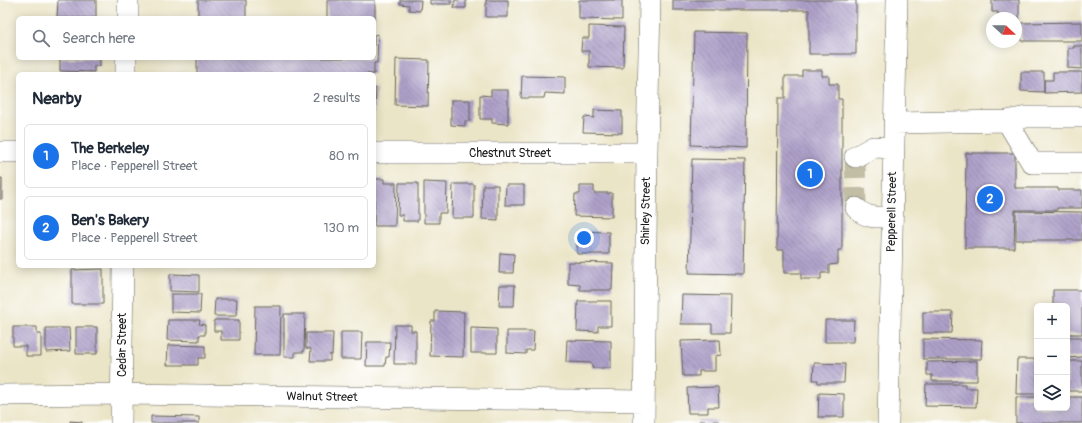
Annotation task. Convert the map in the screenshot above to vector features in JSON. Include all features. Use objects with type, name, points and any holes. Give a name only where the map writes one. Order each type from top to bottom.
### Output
[{"type":"street","points":[[128,0],[128,16]]},
{"type":"street","name":"Shirley Street","points":[[644,423],[650,0]]},
{"type":"street","name":"Pepperell Street","points":[[888,423],[897,0]]},
{"type":"street","points":[[126,60],[126,72]]},
{"type":"street","points":[[894,123],[1008,121],[1027,117],[1082,117]]},
{"type":"street","points":[[1008,121],[1032,163],[1082,163]]},
{"type":"street","points":[[855,156],[873,147],[894,148]]},
{"type":"street","points":[[0,152],[16,152]]},
{"type":"street","name":"Chestnut Street","points":[[376,153],[647,153]]},
{"type":"street","points":[[856,208],[868,217],[892,217]]},
{"type":"street","name":"Cedar Street","points":[[121,423],[123,268]]},
{"type":"street","name":"Walnut Street","points":[[0,395],[122,394],[644,401]]},
{"type":"building","points":[[58,0],[96,0],[96,16],[57,16]]},
{"type":"building","points":[[198,0],[246,0],[246,16],[198,16]]},
{"type":"building","points":[[327,0],[375,0],[375,16],[327,16]]},
{"type":"building","points":[[400,0],[421,0],[420,11],[409,10],[409,5],[400,4]]},
{"type":"building","points":[[430,0],[451,0],[451,4],[430,4]]},
{"type":"building","points":[[455,0],[466,0],[466,8],[454,8]]},
{"type":"building","points":[[486,0],[508,0],[508,17],[486,17]]},
{"type":"building","points":[[579,0],[622,0],[622,20],[579,19]]},
{"type":"building","points":[[673,0],[856,0],[856,54],[809,54],[809,10],[673,10]]},
{"type":"building","points":[[992,0],[1019,0],[1019,12],[992,12]]},
{"type":"building","points":[[1082,22],[1082,41],[1022,41],[1022,23]]},
{"type":"building","points":[[589,26],[624,27],[623,68],[589,67],[589,51],[581,51],[582,38],[589,38]]},
{"type":"building","points":[[694,32],[747,33],[746,148],[691,145]]},
{"type":"building","points":[[376,34],[378,34],[377,63],[374,63],[374,72],[197,72],[197,60],[376,60]]},
{"type":"building","points":[[1074,46],[1082,46],[1082,69],[1068,68],[1068,48],[1074,48]]},
{"type":"building","points":[[396,59],[429,60],[428,106],[395,105]]},
{"type":"building","points":[[60,60],[100,60],[100,66],[94,66],[94,72],[60,71]]},
{"type":"building","points":[[802,70],[822,70],[822,76],[829,76],[829,84],[838,84],[838,99],[842,99],[842,250],[838,250],[838,264],[829,265],[829,273],[821,273],[821,279],[801,279],[801,273],[784,273],[784,250],[777,250],[778,98],[785,98],[785,76],[802,76]]},
{"type":"building","points":[[1021,72],[1044,72],[1044,92],[1021,91]]},
{"type":"building","points":[[1053,72],[1082,72],[1082,92],[1044,93],[1044,80],[1053,80]]},
{"type":"building","points":[[522,76],[565,77],[565,94],[545,93],[544,98],[521,98]]},
{"type":"building","points":[[491,90],[508,90],[508,124],[492,123],[492,119],[480,119],[480,95],[491,96]]},
{"type":"building","points":[[451,100],[470,100],[470,121],[465,121],[465,126],[451,125]]},
{"type":"building","points":[[594,110],[622,111],[622,133],[583,132],[584,117],[594,118]]},
{"type":"building","points":[[966,153],[1015,153],[1015,188],[1058,188],[1058,190],[1082,190],[1082,208],[1057,208],[1057,210],[1015,210],[1014,248],[965,248]]},
{"type":"building","points":[[692,159],[745,160],[743,274],[689,273]]},
{"type":"building","points":[[0,178],[2,178],[2,199],[0,199]]},
{"type":"building","points":[[376,179],[384,179],[384,183],[396,183],[395,226],[376,226]]},
{"type":"building","points":[[424,182],[447,183],[446,213],[439,213],[439,223],[424,223]]},
{"type":"building","points":[[399,183],[418,183],[418,221],[403,221],[403,215],[398,215]]},
{"type":"building","points":[[453,184],[474,184],[474,218],[452,218]]},
{"type":"building","points":[[483,185],[498,185],[498,220],[482,219]]},
{"type":"building","points":[[506,185],[524,185],[524,205],[505,205]]},
{"type":"building","points":[[580,186],[594,186],[594,193],[612,193],[612,217],[574,216],[575,194],[580,194]]},
{"type":"building","points":[[1016,211],[1082,212],[1082,240],[1016,240]]},
{"type":"building","points":[[577,231],[609,232],[609,254],[577,254]]},
{"type":"building","points":[[500,253],[514,254],[513,273],[499,273]]},
{"type":"building","points":[[568,262],[613,263],[612,290],[580,290],[580,285],[568,284]]},
{"type":"building","points":[[103,269],[103,304],[72,304],[72,270]]},
{"type":"building","points":[[170,274],[199,275],[199,292],[170,291]]},
{"type":"building","points":[[500,285],[515,285],[514,306],[499,306]]},
{"type":"building","points":[[1053,290],[1082,290],[1082,334],[1070,334],[1070,303],[1053,303]]},
{"type":"building","points":[[171,294],[201,294],[200,313],[171,312]]},
{"type":"building","points":[[682,295],[731,296],[730,333],[712,333],[712,324],[681,324]]},
{"type":"building","points":[[215,299],[237,299],[236,316],[214,316]]},
{"type":"building","points":[[578,301],[611,301],[611,326],[598,326],[598,332],[577,331]]},
{"type":"building","points":[[255,306],[281,306],[280,355],[254,355]]},
{"type":"building","points":[[435,311],[464,312],[463,357],[430,356],[431,321],[435,321]]},
{"type":"building","points":[[923,312],[953,312],[952,333],[923,333]]},
{"type":"building","points":[[284,314],[305,314],[304,352],[295,352],[295,357],[284,357]]},
{"type":"building","points":[[168,320],[200,320],[199,324],[205,325],[205,335],[199,335],[199,341],[167,340]]},
{"type":"building","points":[[214,320],[239,320],[239,340],[221,340],[221,331],[214,331]]},
{"type":"building","points":[[825,320],[854,320],[853,342],[825,342]]},
{"type":"building","points":[[395,325],[411,325],[411,331],[416,331],[416,364],[394,364]]},
{"type":"building","points":[[13,327],[37,327],[37,334],[41,334],[41,356],[26,356],[26,346],[13,346]]},
{"type":"building","points":[[76,327],[97,327],[97,354],[76,354]]},
{"type":"building","points":[[46,328],[69,328],[70,351],[46,352]]},
{"type":"building","points":[[471,328],[497,329],[497,353],[471,353]]},
{"type":"building","points":[[507,331],[534,331],[533,350],[526,350],[526,354],[507,353]]},
{"type":"building","points":[[341,332],[362,332],[361,359],[341,359]]},
{"type":"building","points":[[306,333],[333,333],[332,355],[330,354],[330,361],[310,361],[311,349],[306,348]]},
{"type":"building","points":[[1070,337],[1082,337],[1082,357],[1070,358]]},
{"type":"building","points":[[923,339],[982,340],[981,359],[923,359]]},
{"type":"building","points":[[567,340],[611,341],[611,368],[592,368],[592,363],[566,362]]},
{"type":"building","points":[[720,340],[721,355],[715,356],[715,371],[699,371],[699,376],[683,376],[681,341]]},
{"type":"building","points":[[367,342],[390,342],[389,357],[386,357],[385,366],[366,366]]},
{"type":"building","points":[[168,345],[205,346],[205,358],[198,358],[198,365],[167,365]]},
{"type":"building","points":[[1017,359],[1034,359],[1034,394],[1016,394]]},
{"type":"building","points":[[977,361],[977,381],[932,381],[932,375],[927,375],[927,362]]},
{"type":"building","points":[[1070,361],[1082,361],[1082,391],[1070,391]]},
{"type":"building","points":[[814,363],[845,364],[844,383],[818,383],[818,380],[813,380]]},
{"type":"building","points":[[926,384],[965,384],[965,388],[977,388],[976,407],[925,406]]},
{"type":"building","points":[[718,387],[719,407],[708,407],[708,413],[688,413],[687,388]]},
{"type":"building","points":[[819,393],[844,394],[844,417],[818,417]]},
{"type":"building","points":[[1016,397],[1034,397],[1034,411],[1070,411],[1070,397],[1082,397],[1082,423],[1016,423]]},
{"type":"building","points":[[151,416],[199,417],[199,423],[151,423]]},
{"type":"building","points":[[70,421],[82,422],[82,423],[70,423]]},
{"type":"building","points":[[699,421],[718,421],[718,423],[699,423]]},
{"type":"tunnel","points":[[855,157],[856,208]]},
{"type":"place","name":"The Berkeley","points":[[810,174]]},
{"type":"place","name":"Ben's Bakery","points":[[990,199]]}]
